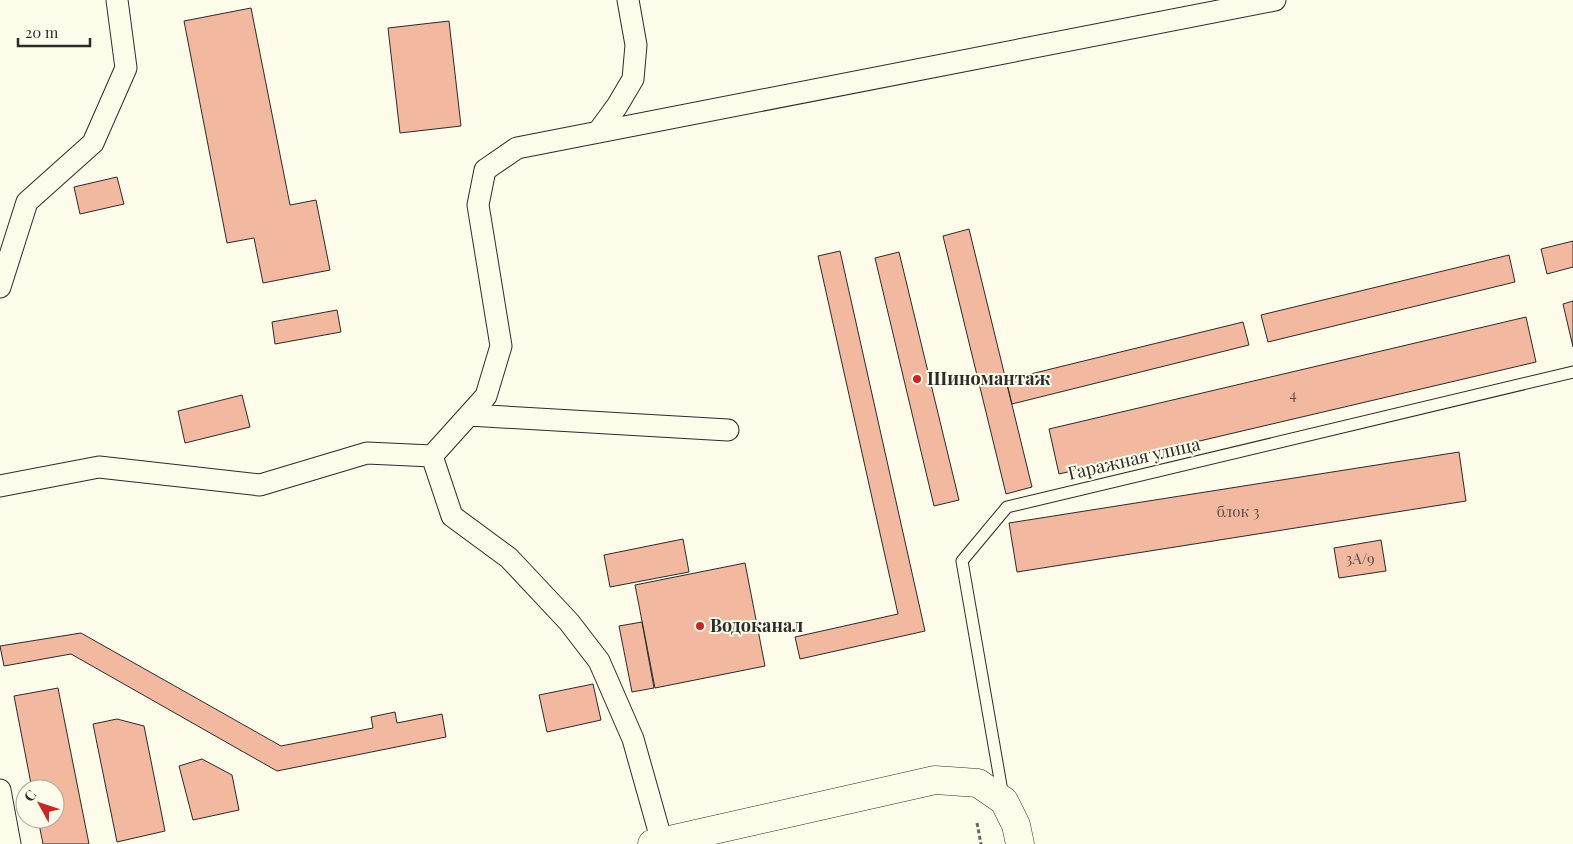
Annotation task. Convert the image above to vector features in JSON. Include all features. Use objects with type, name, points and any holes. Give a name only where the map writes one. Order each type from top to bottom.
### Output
[{"type":"street","points":[[0,287],[27,202],[93,144],[126,68],[117,0]]},
{"type":"street","points":[[598,132],[618,106],[633,79],[636,45],[628,0]]},
{"type":"street","points":[[432,456],[486,396],[501,346],[478,205],[485,170],[518,148],[1275,0]]},
{"type":"street","points":[[469,415],[728,430]]},
{"type":"street","points":[[0,486],[99,467],[260,485],[367,452],[432,456]]},
{"type":"street","points":[[432,456],[452,516],[509,558],[569,622],[599,661],[633,739],[657,843],[935,780],[978,783],[1004,801],[1016,826],[1020,844]]},
{"type":"street","points":[[0,790],[10,844]]},
{"type":"lane","name":"Гаражная улица","points":[[1004,801],[962,561],[1007,507],[1573,372]]},
{"type":"path","points":[[977,823],[981,844]]},
{"type":"building","points":[[251,8],[290,205],[316,200],[330,270],[263,283],[254,238],[227,243],[184,21]]},
{"type":"building","points":[[449,21],[461,126],[400,133],[388,28]]},
{"type":"building","points":[[117,177],[124,204],[80,214],[74,187]]},
{"type":"building","points":[[969,229],[1032,487],[1006,494],[943,236]]},
{"type":"building","points":[[1573,241],[1573,267],[1547,274],[1541,249]]},
{"type":"building","points":[[840,251],[925,631],[800,659],[795,637],[898,614],[818,256]]},
{"type":"building","name":"Шиномантаж","points":[[899,252],[959,500],[934,506],[875,258]]},
{"type":"building","points":[[1509,255],[1515,282],[1268,342],[1261,315]]},
{"type":"building","points":[[1573,301],[1573,347],[1563,304]]},
{"type":"building","points":[[337,310],[341,332],[275,344],[272,322]]},
{"type":"building","points":[[1526,317],[1536,362],[1059,474],[1049,429]]},
{"type":"building","points":[[1243,322],[1249,345],[1012,404],[1006,380]]},
{"type":"building","points":[[242,395],[250,427],[185,443],[178,411]]},
{"type":"building","points":[[1459,452],[1466,501],[1017,572],[1009,523]]},
{"type":"building","points":[[683,539],[689,572],[610,587],[604,555]]},
{"type":"building","points":[[1381,540],[1386,571],[1339,578],[1334,548]]},
{"type":"building","name":"Водоканал","points":[[745,563],[765,666],[655,688],[635,585]]},
{"type":"building","points":[[642,622],[654,688],[632,692],[619,626]]},
{"type":"building","points":[[81,633],[281,746],[373,728],[371,717],[395,712],[397,723],[442,714],[446,737],[277,771],[71,654],[4,666],[0,646]]},
{"type":"building","points":[[593,684],[601,720],[547,732],[539,695]]},
{"type":"building","points":[[58,688],[89,844],[43,844],[40,829],[65,829],[65,779],[30,779],[14,696]]},
{"type":"building","points":[[117,719],[144,726],[165,831],[117,842],[93,724]]},
{"type":"building","points":[[202,759],[232,775],[239,810],[193,820],[179,766]]},
{"type":"place","name":"Шиномантаж","points":[[917,379]]},
{"type":"place","name":"Водоканал","points":[[700,626]]}]
